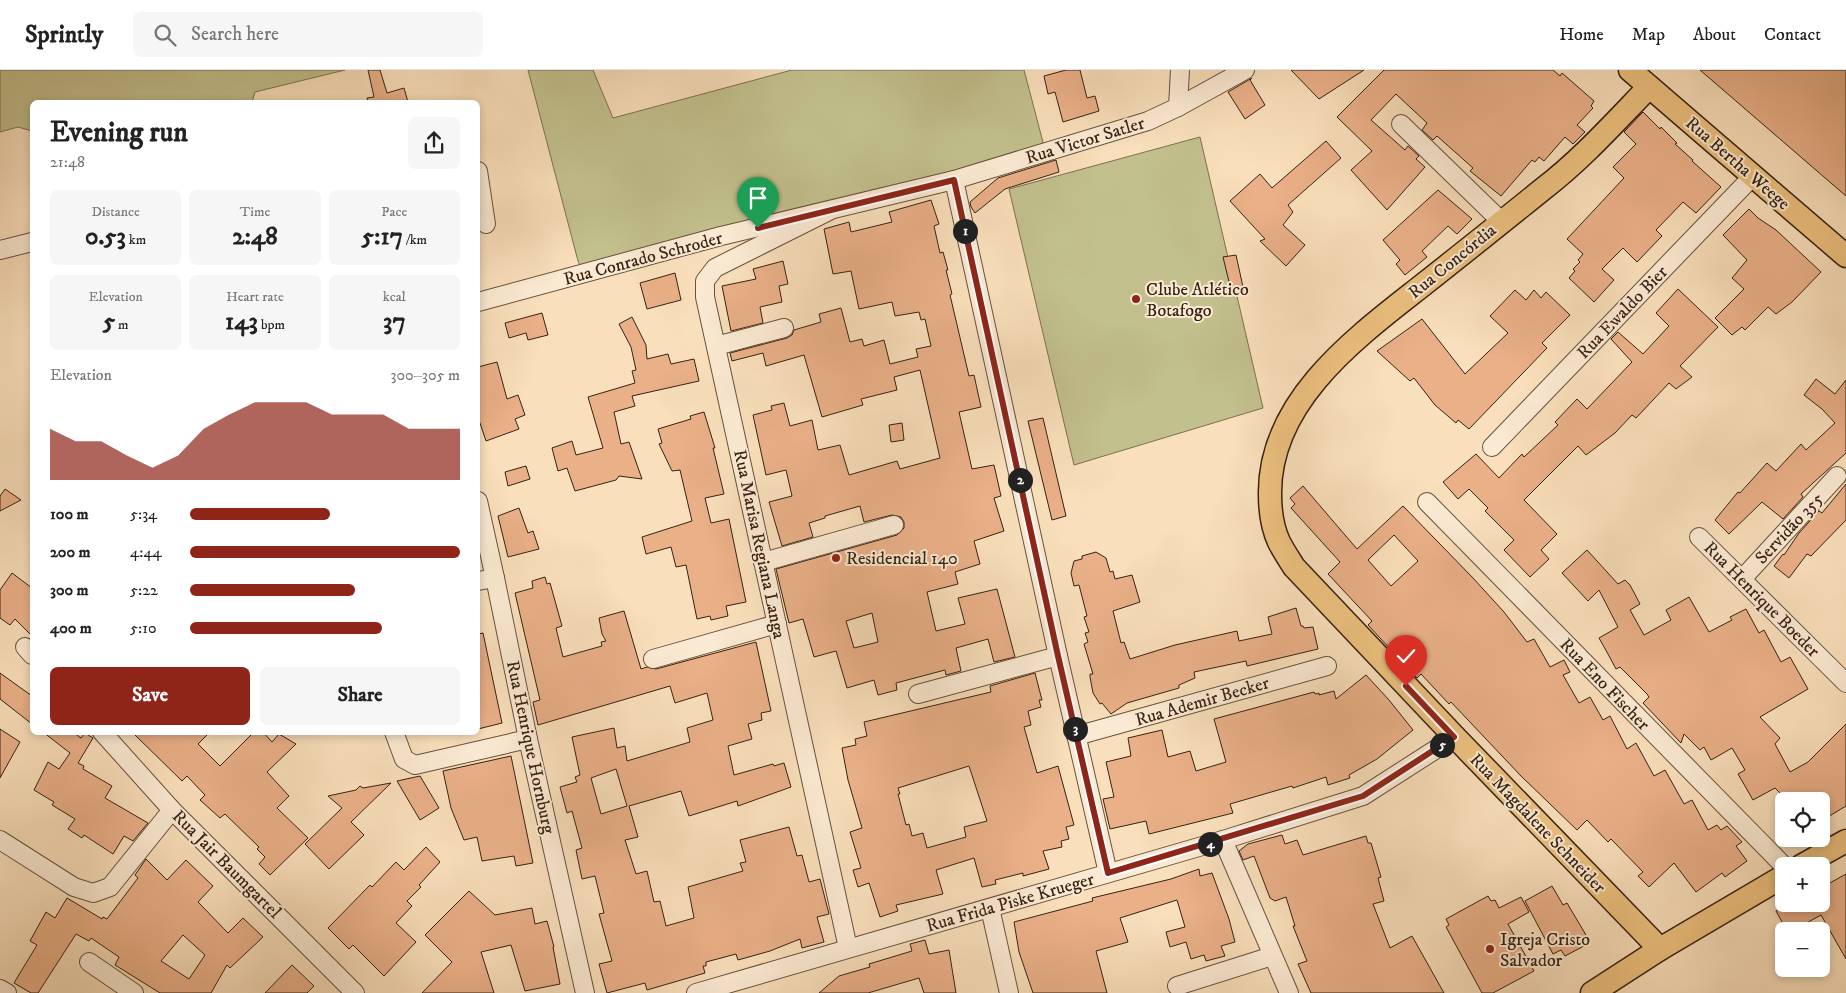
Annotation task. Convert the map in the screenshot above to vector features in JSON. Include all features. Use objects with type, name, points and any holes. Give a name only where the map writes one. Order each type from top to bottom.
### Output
[{"type":"main road","name":"Rua Bertha Weege","points":[[1630,70],[1846,256]]},
{"type":"main road","name":"Rua Concórdia","points":[[1275,451],[1293,412],[1338,356],[1363,333],[1566,170],[1649,87]]},
{"type":"main road","name":"Rua Magdalene Schneider","points":[[1275,451],[1270,477],[1270,510],[1278,541],[1294,567],[1454,737],[1660,949]]},
{"type":"main road","points":[[1817,857],[1846,841]]},
{"type":"main road","points":[[1592,993],[1660,949],[1775,881]]},
{"type":"street","points":[[1178,107],[1180,70]]},
{"type":"street","name":"Rua Victor Satler","points":[[954,180],[1148,121],[1178,107],[1245,70]]},
{"type":"street","points":[[1401,124],[1502,222]]},
{"type":"street","name":"Rua Ewaldo Bier","points":[[1492,447],[1753,176]]},
{"type":"street","points":[[954,180],[1058,656],[1108,873]]},
{"type":"street","name":"Rua Conrado Schroder","points":[[480,301],[721,236],[954,180]]},
{"type":"street","points":[[480,184],[486,224]]},
{"type":"street","name":"Rua Marisa Regiana Langa","points":[[829,211],[715,268],[705,281],[705,297],[729,399],[848,948]]},
{"type":"street","points":[[0,250],[30,242]]},
{"type":"street","points":[[716,346],[784,328]]},
{"type":"street","name":"Servidão 355","points":[[1742,579],[1836,476]]},
{"type":"street","name":"Rua Eno Fischer","points":[[1427,502],[1775,857]]},
{"type":"street","name":"Rua Henrique Hornburg","points":[[480,510],[528,738],[585,993]]},
{"type":"street","points":[[763,562],[894,525]]},
{"type":"street","name":"Rua Henrique Boeder","points":[[1700,536],[1846,683]]},
{"type":"street","points":[[480,581],[495,578]]},
{"type":"street","points":[[653,659],[777,624]]},
{"type":"street","points":[[918,694],[1058,656]]},
{"type":"street","name":"Rua Ademir Becker","points":[[1076,736],[1327,666]]},
{"type":"street","name":"Rua Jair Baumgartel","points":[[105,735],[172,810],[355,993]]},
{"type":"street","points":[[395,735],[404,759],[415,765],[528,738]]},
{"type":"street","name":"Rua Frida Piske Krueger","points":[[696,993],[1222,840],[1363,796],[1454,737]]},
{"type":"street","points":[[0,840],[74,888],[93,893],[110,887],[172,810]]},
{"type":"street","points":[[1222,840],[1289,993]]},
{"type":"street","points":[[990,908],[1009,993]]},
{"type":"street","points":[[1177,986],[1272,956]]},
{"type":"street","points":[[89,962],[134,993]]},
{"type":"street","points":[[0,989],[7,993]]},
{"type":"shaded area","points":[[0,70],[345,70],[255,92],[253,100],[30,100],[30,130],[18,127],[0,132]]},
{"type":"shaded area","points":[[528,70],[593,70],[613,118],[792,70],[1024,70],[1044,146],[823,207],[582,270],[578,261]]},
{"type":"shaded area","name":"Clube Atlético Botafogo","points":[[1200,137],[1263,408],[1074,465],[1009,189]]},
{"type":"building","points":[[368,70],[380,70],[387,93],[404,88],[407,100],[368,100],[367,98],[374,97]]},
{"type":"building","points":[[1066,70],[1080,70],[1087,98],[1095,96],[1099,111],[1063,122],[1055,92],[1048,94],[1044,76]]},
{"type":"building","points":[[1291,70],[1364,70],[1319,99]]},
{"type":"building","points":[[1384,70],[1553,70],[1560,76],[1562,73],[1594,101],[1591,106],[1593,108],[1577,125],[1585,132],[1573,144],[1565,137],[1544,161],[1539,157],[1535,162],[1532,160],[1501,196],[1470,171],[1473,168],[1437,136],[1433,140],[1422,130],[1427,123],[1396,94],[1371,120],[1405,150],[1408,146],[1419,156],[1416,159],[1425,167],[1387,210],[1351,170],[1372,151],[1337,117]]},
{"type":"building","points":[[1700,70],[1846,70],[1846,196]]},
{"type":"building","points":[[1252,78],[1250,80],[1265,105],[1245,119],[1228,92]]},
{"type":"building","points":[[1643,112],[1660,129],[1661,127],[1692,161],[1721,187],[1696,213],[1683,202],[1656,230],[1662,236],[1637,262],[1623,248],[1602,269],[1614,280],[1594,302],[1569,278],[1575,271],[1573,269],[1580,262],[1578,260],[1583,254],[1567,239],[1624,178],[1613,167],[1636,144],[1624,132]]},
{"type":"building","points":[[1326,141],[1341,158],[1288,205],[1293,212],[1283,225],[1305,245],[1286,266],[1260,241],[1265,239],[1230,201],[1260,174],[1272,188]]},
{"type":"building","points":[[1056,160],[1059,172],[1005,189],[975,213],[971,207],[970,202],[998,178]]},
{"type":"building","points":[[1438,190],[1472,219],[1457,234],[1448,226],[1422,251],[1427,257],[1405,275],[1396,264],[1400,260],[1383,240]]},
{"type":"building","points":[[931,200],[939,224],[934,226],[940,253],[943,252],[948,270],[946,270],[952,294],[950,295],[969,376],[974,375],[981,407],[959,412],[972,469],[994,465],[1001,496],[994,498],[1004,531],[974,541],[980,564],[955,572],[958,584],[927,592],[936,631],[965,624],[958,598],[997,589],[1015,657],[994,662],[988,639],[956,648],[961,671],[946,675],[945,670],[896,683],[897,690],[878,695],[874,680],[847,688],[836,651],[814,657],[803,619],[789,623],[776,569],[897,535],[904,528],[904,522],[901,517],[892,515],[864,522],[860,506],[825,516],[825,518],[809,523],[813,537],[782,546],[769,502],[792,496],[786,470],[766,475],[753,415],[772,410],[771,406],[784,403],[790,426],[812,420],[818,450],[840,445],[849,475],[897,461],[900,469],[940,458],[920,370],[894,377],[897,390],[861,399],[863,405],[822,417],[804,355],[766,366],[763,353],[732,361],[730,353],[787,338],[792,335],[794,330],[821,322],[819,314],[841,308],[850,342],[862,339],[864,346],[884,340],[890,364],[918,357],[916,349],[931,346],[925,319],[921,320],[919,312],[895,316],[892,302],[859,309],[851,271],[833,274],[824,229],[849,222],[851,232],[892,222],[889,212]],"holes":[[[872,613],[878,642],[854,648],[846,621]]]},
{"type":"building","points":[[1749,209],[1758,218],[1776,230],[1821,272],[1792,302],[1776,314],[1768,307],[1745,330],[1742,327],[1732,335],[1715,318],[1744,289],[1732,278],[1747,260],[1723,235]]},
{"type":"building","points":[[1236,255],[1243,287],[1231,290],[1223,257]]},
{"type":"building","points":[[783,261],[788,284],[779,286],[782,302],[760,307],[763,323],[731,331],[722,286],[756,279],[753,269]]},
{"type":"building","points":[[675,273],[681,300],[647,309],[640,283]]},
{"type":"building","points":[[1678,289],[1718,327],[1680,366],[1692,377],[1676,389],[1669,383],[1636,418],[1632,415],[1615,433],[1586,455],[1578,446],[1524,500],[1557,534],[1541,550],[1549,559],[1530,577],[1504,550],[1514,540],[1485,511],[1488,508],[1469,489],[1458,499],[1443,482],[1476,454],[1499,478],[1522,454],[1524,457],[1558,425],[1555,422],[1577,399],[1587,409],[1632,362],[1611,339],[1618,332],[1643,354],[1669,326],[1656,313]]},
{"type":"building","points":[[1515,290],[1526,300],[1534,290],[1541,298],[1546,292],[1570,315],[1542,343],[1547,348],[1469,429],[1458,420],[1456,423],[1435,405],[1414,378],[1410,381],[1377,351],[1422,319],[1465,374],[1508,333],[1490,316]]},
{"type":"building","points":[[542,313],[548,335],[528,340],[526,333],[509,338],[505,323]]},
{"type":"building","points":[[632,317],[646,345],[647,359],[668,354],[671,364],[694,359],[699,381],[632,396],[635,406],[614,412],[621,444],[629,442],[642,479],[619,476],[616,480],[575,491],[567,468],[558,471],[552,448],[572,441],[576,455],[603,448],[588,397],[635,383],[632,371],[636,370],[631,347],[619,324]]},
{"type":"building","points":[[497,362],[507,399],[518,395],[525,415],[515,419],[519,429],[486,441],[480,423],[480,366]]},
{"type":"building","points":[[1816,379],[1835,394],[1846,380],[1846,453],[1801,494],[1803,497],[1783,519],[1762,502],[1729,534],[1715,520],[1738,492],[1740,493],[1767,463],[1776,471],[1801,444],[1806,450],[1835,423],[1822,409],[1804,395]]},
{"type":"building","points":[[704,412],[715,448],[713,448],[724,494],[705,498],[711,523],[729,519],[746,602],[726,606],[728,616],[711,620],[710,616],[697,619],[686,565],[676,567],[671,547],[646,554],[642,537],[692,521],[680,470],[672,471],[659,444],[662,443],[658,429],[691,419],[690,416]]},
{"type":"building","points":[[1043,418],[1066,516],[1052,520],[1028,421]]},
{"type":"building","points":[[902,423],[904,440],[891,442],[889,425]]},
{"type":"building","points":[[526,466],[530,479],[508,486],[505,472]]},
{"type":"building","points":[[1846,484],[1846,520],[1811,556],[1807,554],[1789,578],[1774,566],[1799,533],[1819,511],[1822,513]]},
{"type":"building","points":[[1303,486],[1357,549],[1403,506],[1504,612],[1527,642],[1534,639],[1550,667],[1564,660],[1570,672],[1563,675],[1579,703],[1590,697],[1603,720],[1610,716],[1627,749],[1636,743],[1654,776],[1665,770],[1684,804],[1692,800],[1708,830],[1717,825],[1721,830],[1727,826],[1742,842],[1736,846],[1747,861],[1725,877],[1722,873],[1696,892],[1674,863],[1649,887],[1638,876],[1643,872],[1611,839],[1608,842],[1587,820],[1577,830],[1521,776],[1451,702],[1449,704],[1421,674],[1417,678],[1368,625],[1372,621],[1328,574],[1340,562],[1291,508],[1295,504],[1290,498]],"holes":[[[1394,535],[1418,561],[1391,586],[1368,560]]]},
{"type":"building","points":[[5,489],[21,500],[0,511],[0,496]]},
{"type":"building","points":[[519,508],[528,533],[533,531],[539,549],[508,557],[498,516]]},
{"type":"building","points":[[1587,550],[1618,584],[1625,580],[1630,585],[1640,604],[1630,610],[1644,635],[1671,620],[1666,610],[1689,597],[1709,632],[1732,620],[1730,617],[1746,609],[1759,633],[1764,630],[1781,662],[1790,657],[1808,689],[1760,717],[1780,738],[1775,744],[1790,772],[1808,762],[1846,724],[1846,806],[1830,816],[1830,792],[1779,792],[1775,788],[1753,800],[1738,774],[1745,770],[1732,748],[1711,760],[1704,747],[1700,750],[1684,734],[1681,743],[1643,703],[1649,697],[1647,694],[1620,667],[1616,669],[1599,638],[1618,627],[1599,590],[1588,601],[1562,573]]},
{"type":"building","points":[[1096,552],[1106,558],[1110,572],[1113,571],[1115,579],[1132,575],[1140,602],[1113,611],[1121,643],[1124,642],[1130,659],[1175,645],[1237,631],[1239,641],[1272,634],[1268,617],[1296,608],[1301,626],[1304,628],[1313,627],[1318,649],[1247,666],[1246,661],[1194,672],[1195,678],[1179,685],[1179,688],[1127,703],[1111,714],[1102,703],[1100,704],[1093,693],[1090,674],[1093,674],[1084,644],[1088,642],[1085,633],[1089,632],[1084,617],[1087,616],[1079,585],[1074,586],[1071,573],[1074,561],[1082,559],[1082,556]]},
{"type":"building","points":[[12,573],[30,586],[30,634],[15,619],[10,625],[0,618],[0,590]]},
{"type":"building","points":[[545,577],[547,584],[550,583],[562,626],[556,628],[563,657],[602,646],[601,642],[606,641],[602,634],[599,618],[624,611],[641,669],[647,667],[656,669],[756,642],[771,711],[761,713],[762,720],[748,724],[752,739],[728,746],[734,775],[773,764],[774,766],[784,763],[791,787],[738,806],[737,801],[689,816],[681,791],[629,806],[638,837],[625,840],[636,874],[647,871],[654,902],[660,901],[666,926],[694,918],[688,887],[743,871],[740,863],[746,862],[740,840],[789,827],[797,856],[802,855],[809,882],[820,879],[829,914],[817,917],[824,942],[802,948],[800,939],[770,951],[738,960],[736,954],[706,962],[706,966],[703,966],[705,973],[647,990],[645,983],[607,993],[599,964],[612,961],[599,914],[604,913],[595,876],[582,879],[576,850],[582,848],[572,811],[567,813],[560,787],[577,782],[575,777],[580,775],[572,737],[614,728],[617,748],[625,746],[627,761],[690,742],[687,728],[713,720],[707,693],[675,703],[670,686],[538,725],[533,702],[540,700],[515,593],[533,588],[532,581]],"holes":[[[616,769],[627,806],[601,814],[591,778]]]},
{"type":"building","points":[[483,633],[502,723],[480,728],[480,634]]},
{"type":"building","points":[[0,673],[30,695],[30,722],[0,699]]},
{"type":"building","points":[[1035,673],[1042,700],[1039,700],[1041,707],[1028,711],[1031,725],[1024,727],[1037,773],[1058,766],[1074,825],[1066,827],[1069,839],[1061,841],[1062,847],[1043,851],[1049,869],[1023,876],[1023,873],[995,880],[996,884],[982,887],[974,858],[936,870],[943,894],[896,905],[898,911],[880,917],[869,883],[858,887],[853,870],[861,868],[850,832],[862,828],[848,780],[842,748],[856,745],[855,739],[867,736],[864,722],[991,692],[990,686]],"holes":[[[969,766],[987,821],[964,827],[966,837],[927,848],[923,833],[912,836],[909,824],[906,825],[898,788]]]},
{"type":"building","points":[[1366,675],[1413,730],[1377,759],[1349,775],[1350,778],[1328,785],[1326,777],[1293,788],[1292,786],[1230,804],[1233,813],[1149,834],[1146,821],[1110,829],[1103,799],[1114,797],[1106,762],[1131,756],[1128,738],[1162,730],[1168,757],[1190,751],[1196,771],[1226,762],[1214,719],[1314,692],[1315,694],[1319,693],[1319,695],[1334,691],[1336,699]]},
{"type":"building","points":[[0,729],[20,742],[0,778]]},
{"type":"building","points":[[47,735],[77,735],[81,738],[83,735],[88,735],[93,738],[78,763],[84,766],[83,769],[112,786],[105,798],[148,823],[133,841],[124,836],[113,854],[84,835],[82,838],[68,829],[75,819],[52,805],[54,802],[34,790],[48,762],[59,769],[70,753]]},
{"type":"building","points":[[135,735],[207,735],[198,744],[220,766],[251,735],[266,735],[272,742],[278,735],[281,735],[296,744],[267,772],[289,796],[277,808],[308,838],[270,875],[259,864],[265,857],[257,849],[259,847],[225,814],[220,818],[200,800],[205,795],[187,776],[182,781]]},
{"type":"building","points":[[511,756],[533,863],[516,866],[514,856],[482,861],[477,837],[464,840],[451,808],[443,771]]},
{"type":"building","points":[[420,776],[439,808],[420,820],[397,781]]},
{"type":"building","points":[[391,783],[351,822],[364,835],[329,869],[305,844],[342,808],[328,796],[356,790],[360,786],[363,788]]},
{"type":"building","points":[[1282,835],[1285,844],[1297,840],[1303,855],[1366,836],[1368,843],[1371,843],[1381,877],[1378,878],[1384,901],[1373,904],[1390,948],[1412,936],[1444,993],[1311,993],[1298,964],[1307,961],[1293,926],[1295,926],[1286,897],[1275,901],[1270,898],[1254,856],[1243,860],[1239,851],[1248,844]]},
{"type":"building","points":[[426,847],[440,862],[419,885],[421,887],[407,901],[412,906],[396,923],[416,942],[384,976],[353,945],[349,949],[328,928],[370,885],[372,887],[396,862],[404,870]]},
{"type":"building","points":[[146,859],[167,880],[186,860],[213,886],[198,902],[228,933],[243,918],[263,937],[230,968],[227,965],[211,993],[160,993],[115,965],[119,957],[91,938],[89,941],[76,934],[38,993],[31,993],[14,983],[37,945],[30,941],[46,912],[55,918],[67,898],[102,919],[103,917],[107,919],[138,878],[135,875]],"holes":[[[183,935],[205,955],[189,979],[161,961]]]},
{"type":"building","points":[[1199,869],[1200,876],[1212,873],[1229,919],[1235,942],[1221,946],[1225,956],[1206,961],[1204,955],[1191,959],[1186,942],[1170,947],[1166,932],[1185,927],[1177,900],[1120,918],[1128,942],[1096,951],[1107,993],[1033,993],[1019,952],[1014,922],[1093,901],[1092,898],[1171,879]]},
{"type":"building","points":[[1846,874],[1846,959],[1830,931],[1830,922],[1825,922],[1821,915],[1808,922],[1782,922],[1777,912],[1830,912],[1830,883]]},
{"type":"building","points":[[1552,886],[1563,905],[1567,903],[1586,935],[1580,939],[1584,946],[1565,956],[1561,950],[1553,954],[1525,901]]},
{"type":"building","points":[[469,891],[495,915],[532,908],[535,924],[547,921],[554,947],[560,984],[525,991],[511,945],[481,952],[494,993],[422,993],[452,962],[425,935]]},
{"type":"building","name":"Igreja Cristo Salvador","points":[[1488,896],[1491,901],[1495,900],[1499,908],[1521,897],[1529,912],[1508,924],[1534,971],[1493,993],[1482,993],[1446,927],[1449,925],[1446,919]]},
{"type":"building","points":[[925,940],[929,954],[949,950],[956,993],[924,993],[919,978],[868,993],[819,993],[839,976],[870,967],[869,964],[912,951],[910,944]]},
{"type":"building","points":[[292,965],[314,986],[307,993],[265,993]]},
{"type":"place","name":"Clube Atlético Botafogo","points":[[1136,299]]},
{"type":"place","name":"Residencial 140","points":[[836,558]]},
{"type":"place","name":"Igreja Cristo Salvador","points":[[1490,949]]},
{"type":"route","points":[[758,228],[954,180],[1058,656],[1108,873],[1363,796],[1454,737],[1406,686]]}]
